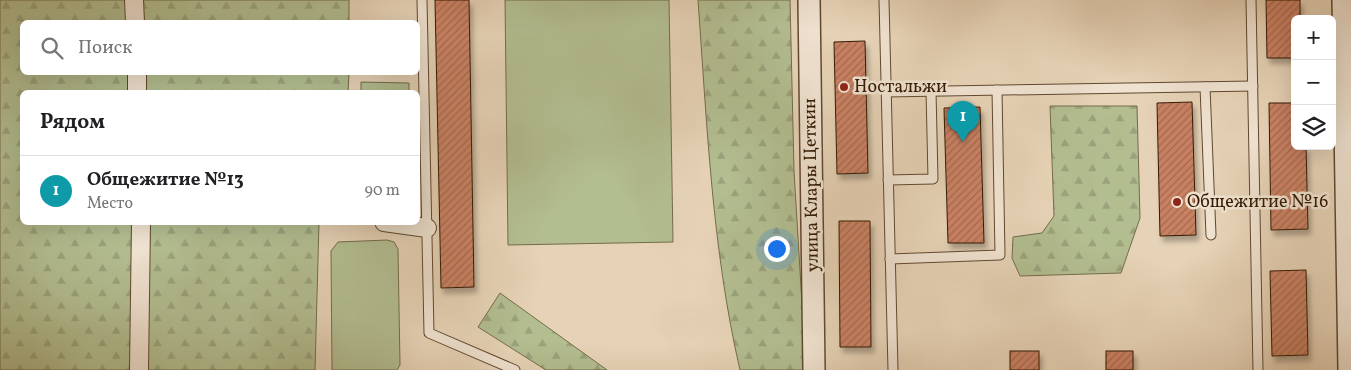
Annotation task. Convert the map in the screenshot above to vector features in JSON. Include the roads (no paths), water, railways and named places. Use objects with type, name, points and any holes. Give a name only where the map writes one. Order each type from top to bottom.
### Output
[{"type":"street","points":[[134,0],[135,20]]},
{"type":"street","name":"улица Клары Цеткин","points":[[809,0],[814,370]]},
{"type":"street","points":[[1343,0],[1348,114],[1349,370]]},
{"type":"street","points":[[137,75],[137,90]]},
{"type":"street","points":[[139,370],[141,225]]},
{"type":"street","points":[[406,225],[427,228]]},
{"type":"lane","points":[[422,0],[429,333],[515,370]]},
{"type":"lane","points":[[884,0],[893,370]]},
{"type":"lane","points":[[1251,0],[1258,370]]},
{"type":"lane","points":[[886,92],[1253,86]]},
{"type":"lane","points":[[1204,87],[1211,235]]},
{"type":"lane","points":[[890,259],[1000,255],[997,90]]},
{"type":"lane","points":[[888,180],[933,178],[932,91]]},
{"type":"place","name":"Ностальжи","points":[[844,87]]},
{"type":"place","name":"Общежитие №13","points":[[963,142]]},
{"type":"place","name":"Общежитие №16","points":[[1177,202]]}]
